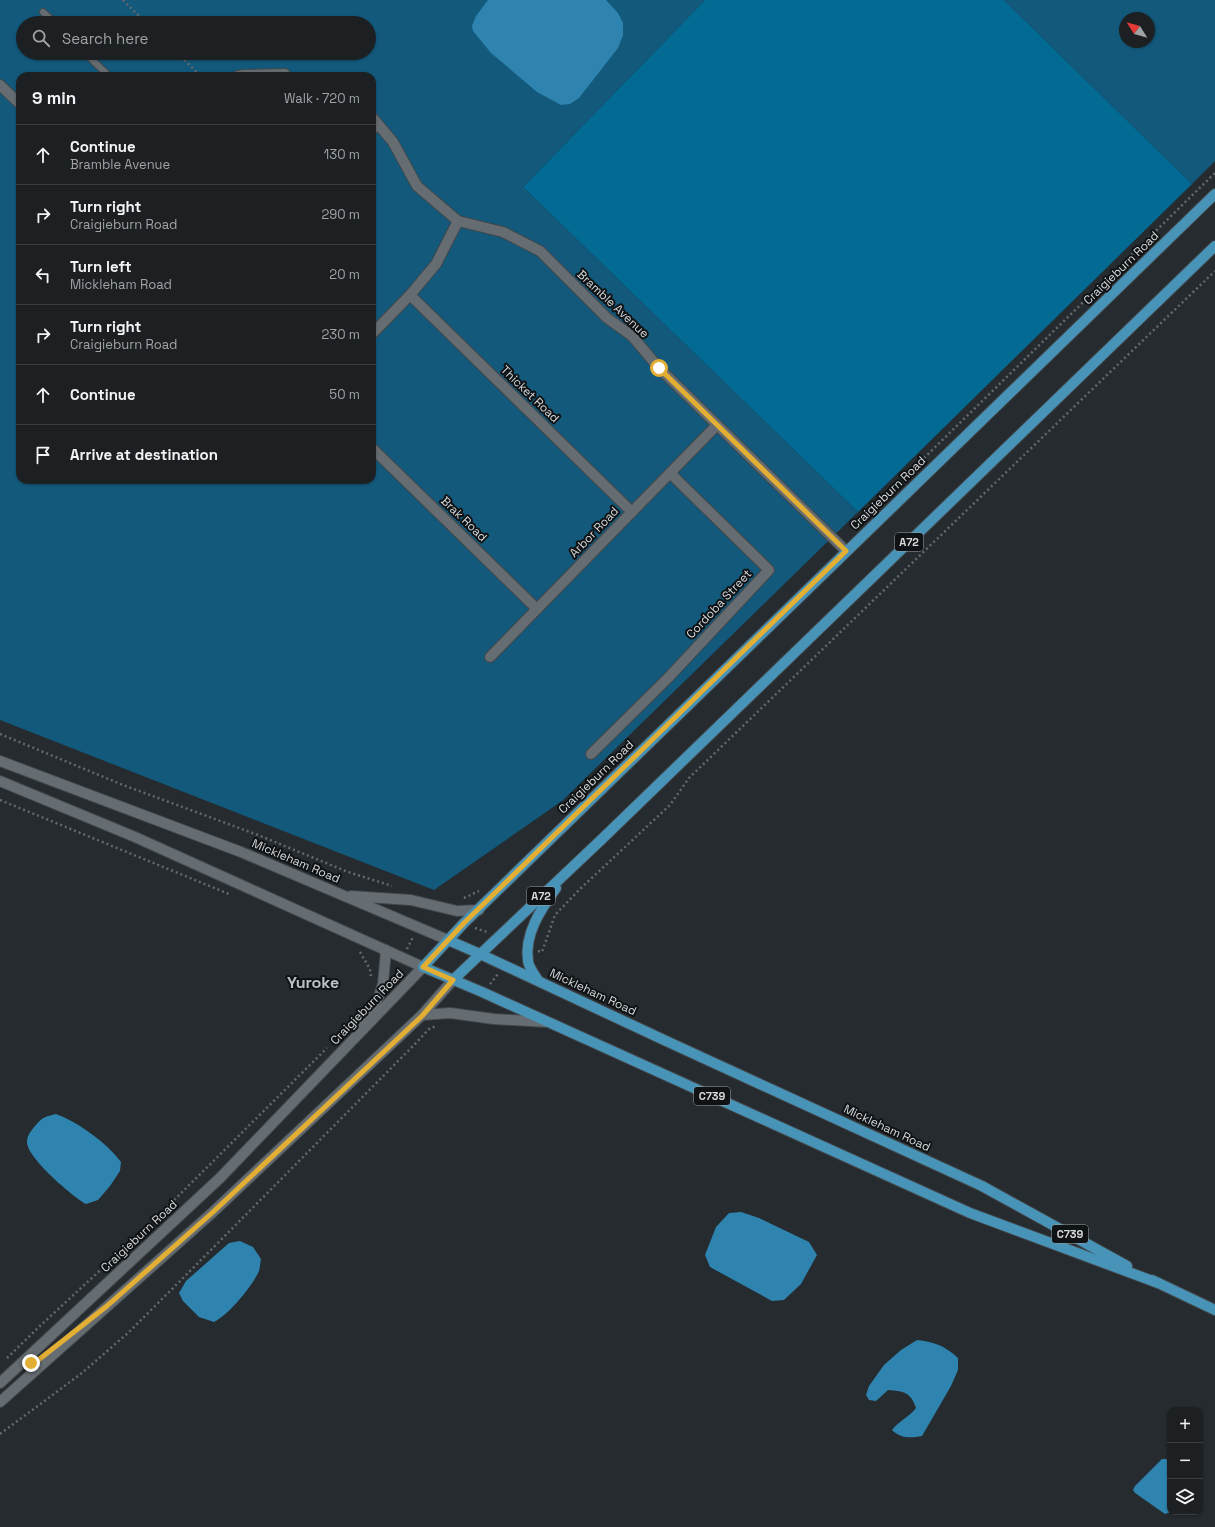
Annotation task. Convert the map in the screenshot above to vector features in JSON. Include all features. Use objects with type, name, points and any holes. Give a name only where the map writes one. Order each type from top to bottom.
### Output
[{"type":"main road","name":"Craigieburn Road","points":[[423,967],[448,940],[846,551],[999,405],[1215,194]]},
{"type":"main road","name":"A72","points":[[453,980],[566,873],[1215,246]]},
{"type":"main road","points":[[538,981],[528,962],[528,950],[534,923],[566,873]]},
{"type":"main road","name":"Mickleham Road","points":[[448,940],[982,1186],[1158,1283],[1215,1310]]},
{"type":"main road","name":"Mickleham Road","points":[[423,967],[970,1213],[1158,1283]]},
{"type":"street","points":[[0,84],[16,100]]},
{"type":"street","name":"Bramble Avenue","points":[[376,126],[393,142],[417,186],[458,221],[503,232],[540,251],[607,318],[632,336],[659,368],[846,551]]},
{"type":"street","points":[[376,330],[410,295],[436,264],[458,221]]},
{"type":"street","name":"Thicket Road","points":[[410,295],[632,512]]},
{"type":"street","name":"Arbor Road","points":[[490,657],[717,425]]},
{"type":"street","name":"Brak Road","points":[[376,452],[537,609]]},
{"type":"street","name":"Cordoba Street","points":[[590,754],[668,678],[769,570],[670,473]]},
{"type":"street","name":"Mickleham Road","points":[[0,761],[240,852],[448,940]]},
{"type":"street","name":"Mickleham Road","points":[[0,781],[135,837],[423,967]]},
{"type":"street","points":[[343,896],[411,900],[457,911],[479,910]]},
{"type":"street","points":[[358,1035],[379,996],[383,984],[386,950]]},
{"type":"street","name":"Craigieburn Road","points":[[0,1383],[220,1178],[423,967]]},
{"type":"street","points":[[0,1402],[213,1212],[422,1016],[453,980]]},
{"type":"street","points":[[422,1016],[450,1013],[494,1019],[547,1022]]},
{"type":"street","points":[[0,1394],[37,1361],[107,1306]]},
{"type":"street","points":[[23,1362],[31,1363],[37,1361]]},
{"type":"lane","points":[[43,12],[47,16]]},
{"type":"lane","points":[[92,60],[105,72]]},
{"type":"path","points":[[123,0],[139,16]]},
{"type":"path","points":[[185,60],[197,72]]},
{"type":"path","points":[[528,950],[542,952],[555,915],[580,889],[670,805],[689,778],[1215,271]]},
{"type":"path","points":[[0,734],[123,785],[258,835],[348,872],[399,888]]},
{"type":"path","points":[[0,800],[232,895]]},
{"type":"path","points":[[403,958],[412,939],[422,929]]},
{"type":"path","points":[[355,949],[360,952],[370,969],[370,985]]},
{"type":"path","points":[[371,978],[384,977]]},
{"type":"path","points":[[0,1434],[82,1373],[128,1332],[196,1266],[429,1029],[440,1024]]},
{"type":"path","points":[[4,1361],[147,1227],[328,1046]]},
{"type":"shaded area","points":[[0,0],[705,0],[523,187],[858,512],[562,801],[434,890],[0,720]]},
{"type":"shaded area","points":[[488,0],[606,0],[618,13],[623,23],[623,35],[618,48],[579,98],[570,104],[561,105],[537,92],[491,53],[473,31],[472,26],[476,16]]},
{"type":"shaded area","points":[[705,0],[1004,0],[1192,184],[858,512],[523,187]]},
{"type":"shaded area","points":[[1004,0],[1215,0],[1215,161],[1192,184]]},
{"type":"shaded area","points":[[56,1114],[73,1122],[92,1134],[121,1162],[120,1171],[98,1200],[86,1204],[79,1200],[42,1167],[29,1149],[27,1142],[28,1135],[42,1119]]},
{"type":"shaded area","points":[[741,1212],[759,1218],[809,1242],[817,1255],[801,1284],[784,1300],[772,1301],[710,1267],[705,1255],[716,1227],[729,1213]]},
{"type":"shaded area","points":[[240,1241],[253,1247],[261,1259],[259,1271],[256,1277],[240,1300],[220,1319],[214,1322],[199,1317],[183,1301],[179,1293],[186,1281],[229,1243]]},
{"type":"shaded area","points":[[917,1340],[934,1343],[949,1350],[958,1358],[958,1370],[951,1386],[922,1436],[906,1437],[895,1433],[892,1430],[916,1408],[912,1399],[906,1393],[888,1390],[876,1401],[869,1400],[866,1395],[869,1386],[884,1365],[901,1350]]},
{"type":"shaded area","points":[[1162,1459],[1166,1459],[1167,1513],[1165,1514],[1135,1493],[1133,1490],[1135,1486]]},
{"type":"district","name":"Yuroke","points":[[313,982]]},
{"type":"route","points":[[31,1363],[37,1361],[107,1306],[213,1212],[422,1016],[453,980],[423,967],[464,923],[846,551],[659,368]]}]
